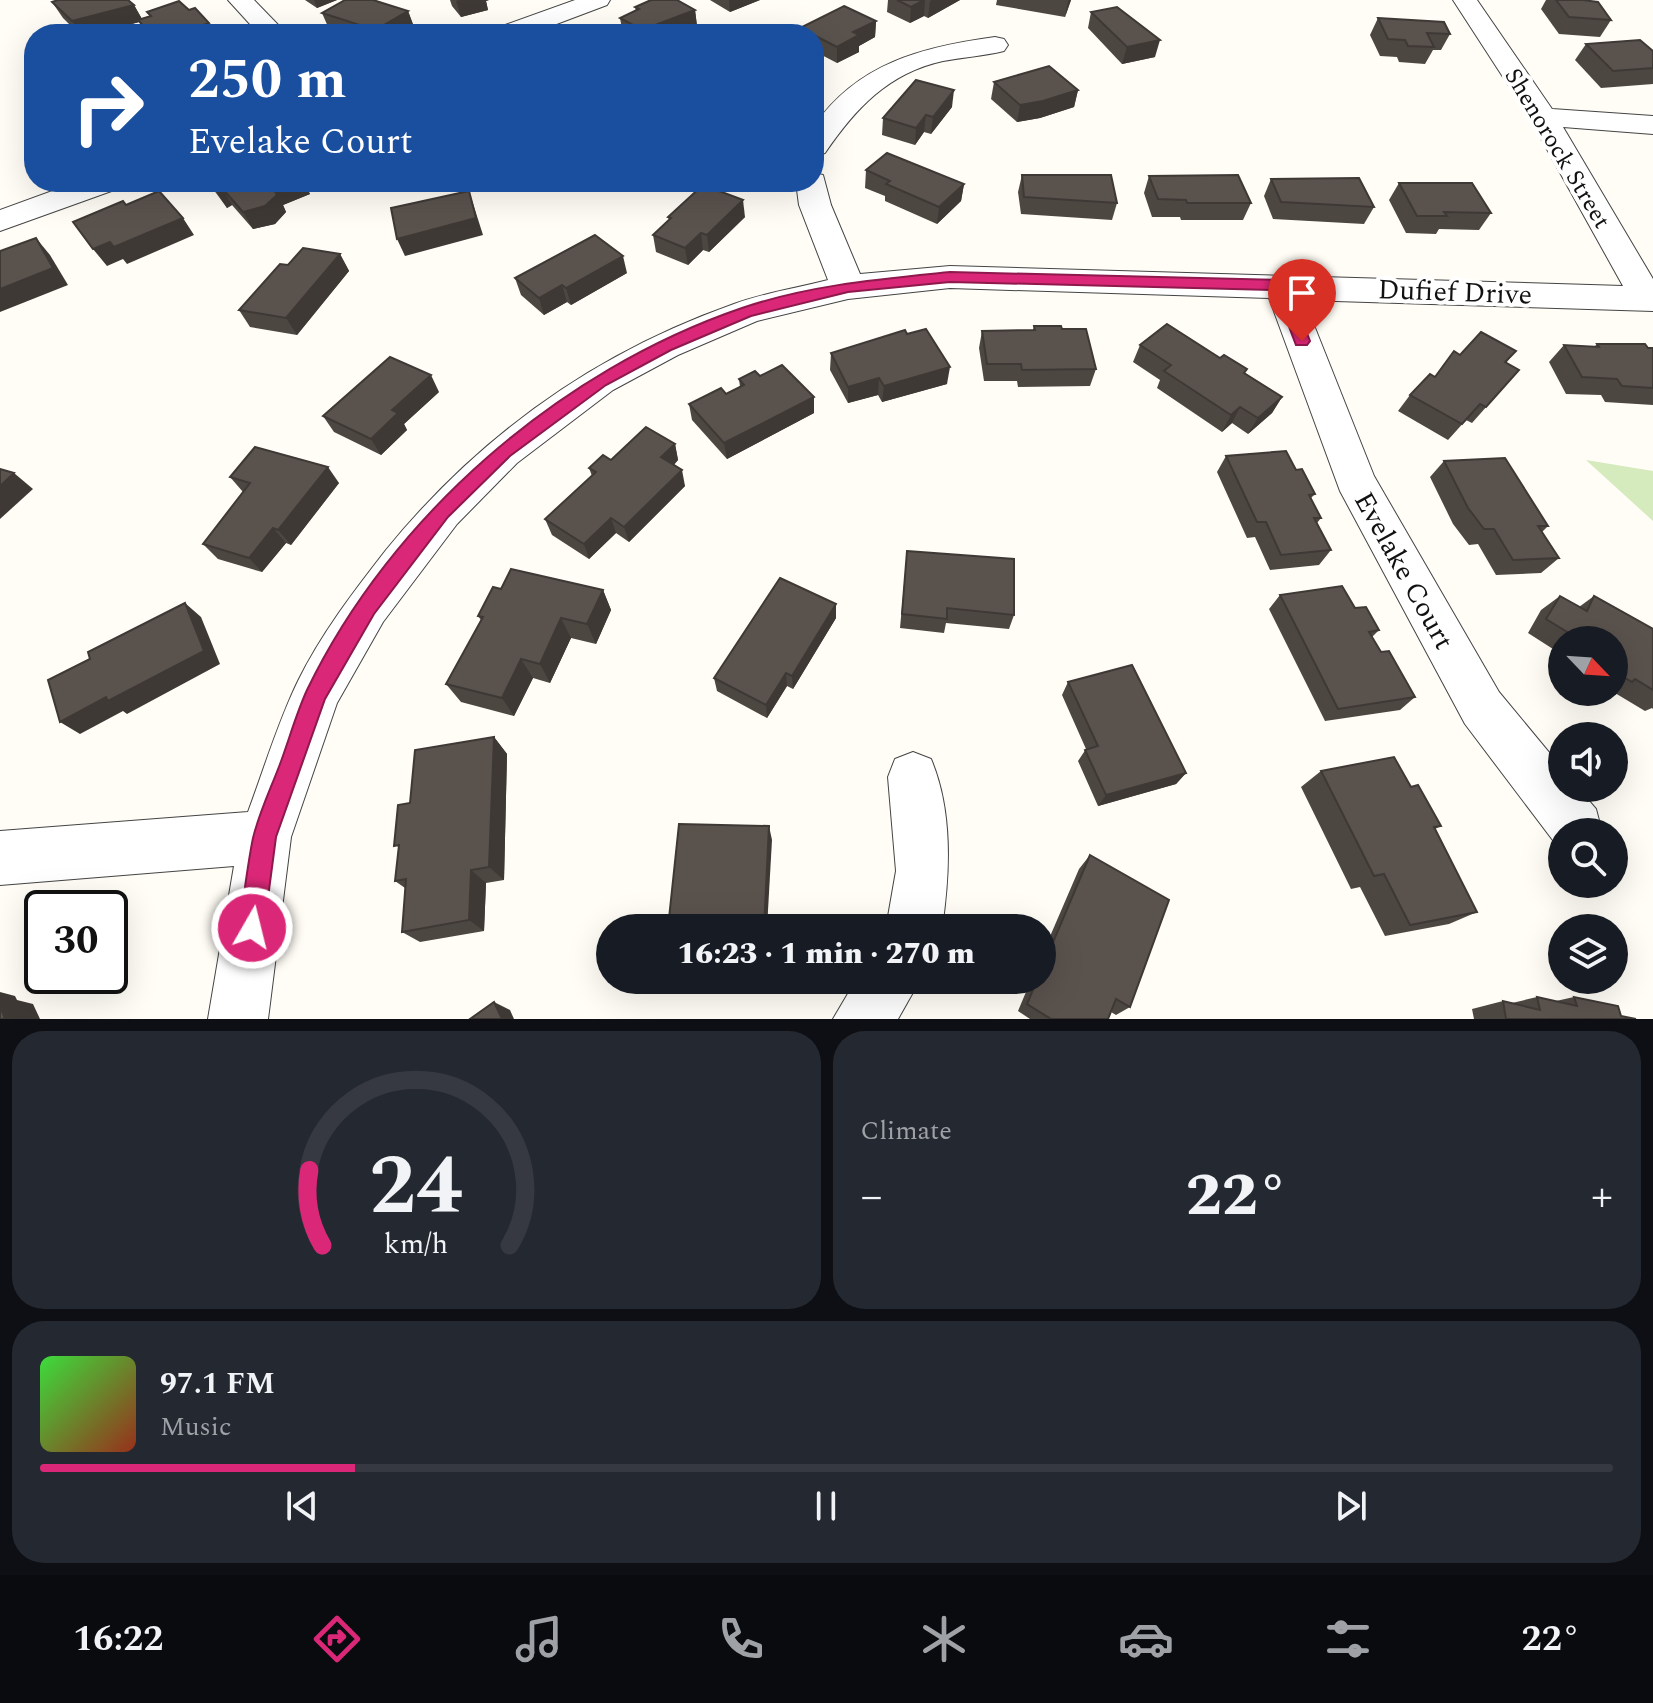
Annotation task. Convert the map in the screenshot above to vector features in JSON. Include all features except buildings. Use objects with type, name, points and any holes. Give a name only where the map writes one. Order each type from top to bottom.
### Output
[{"type":"street","points":[[240,0],[264,24]]},
{"type":"street","points":[[533,24],[598,0]]},
{"type":"street","name":"Shenorock Street","points":[[1465,0],[1543,117],[1650,298]]},
{"type":"street","points":[[824,131],[836,111],[878,77],[918,58],[995,45]]},
{"type":"street","points":[[1543,117],[1653,125]]},
{"type":"street","points":[[0,221],[79,192]]},
{"type":"street","points":[[813,192],[815,205],[848,287]]},
{"type":"street","name":"Dufief Drive","points":[[238,1019],[265,837],[316,695],[367,608],[442,512],[503,452],[600,380],[665,346],[747,312],[848,287],[950,277],[1650,298]]},
{"type":"street","name":"Evelake Court","points":[[1281,285],[1355,480],[1482,708],[1569,818]]},
{"type":"street","points":[[913,777],[923,871],[916,914]]},
{"type":"street","points":[[0,858],[265,837]]},
{"type":"street","points":[[863,1019],[881,994]]},
{"type":"green space","points":[[1586,460],[1653,471],[1653,521]]},
{"type":"route","points":[[252,928],[265,837],[316,695],[367,608],[442,512],[503,452],[600,380],[665,346],[747,312],[848,287],[950,277],[1281,285],[1302,341]]}]
